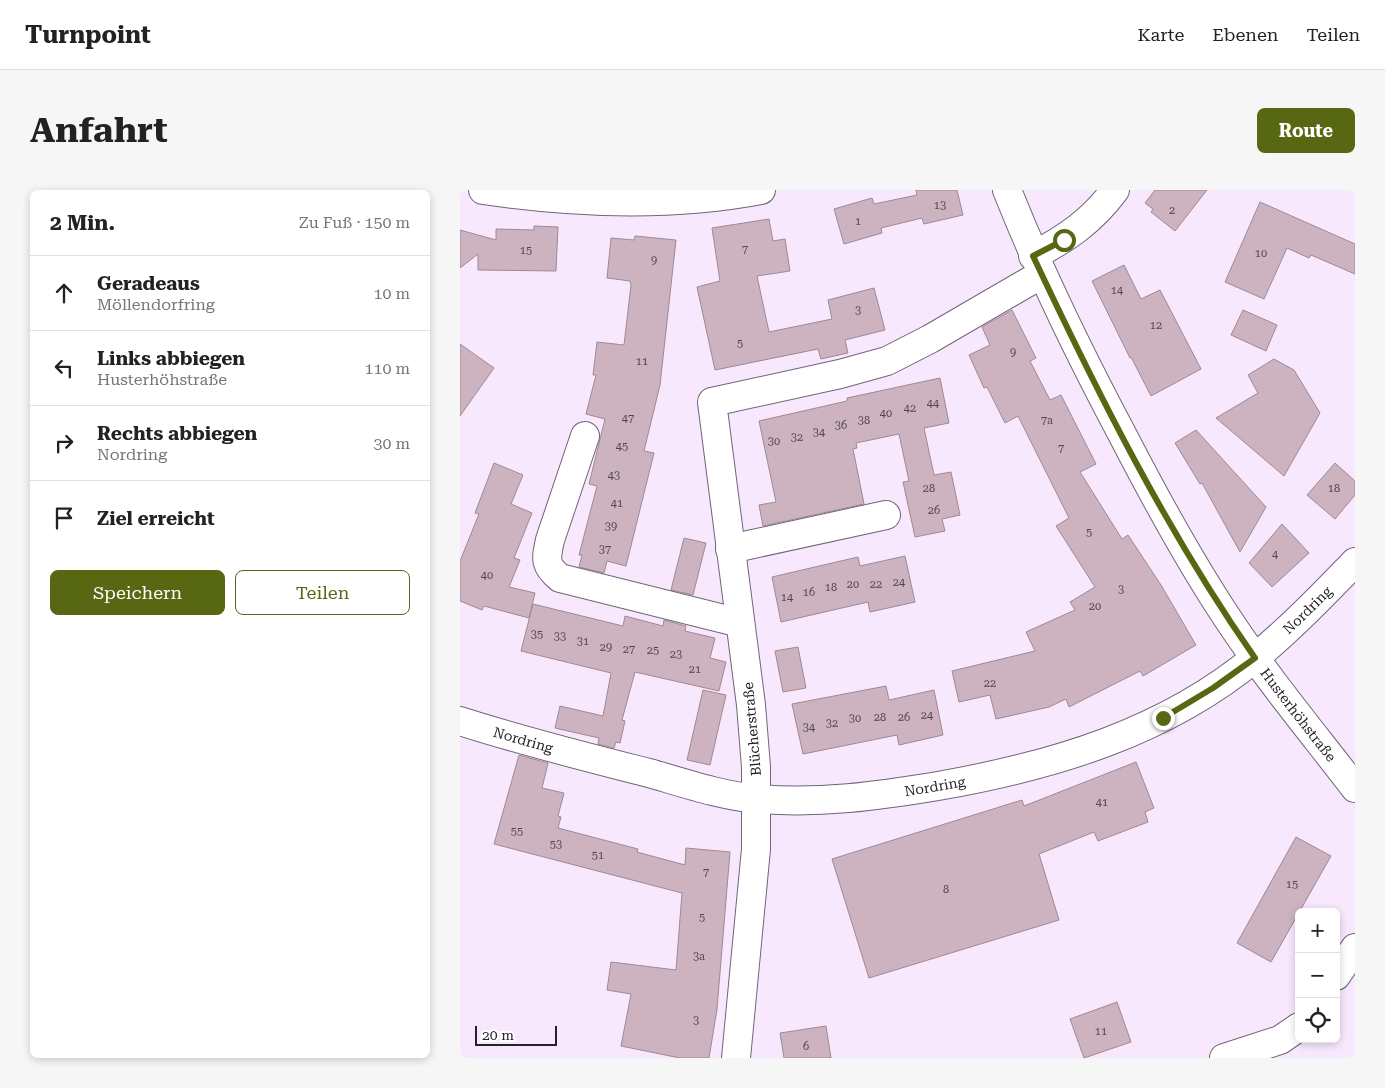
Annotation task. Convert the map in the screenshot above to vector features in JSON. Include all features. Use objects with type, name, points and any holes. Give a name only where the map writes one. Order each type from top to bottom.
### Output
[{"type":"street","points":[[483,190],[521,196],[634,200],[762,190]]},
{"type":"street","name":"Husterhöhstraße","points":[[1007,190],[1038,265],[1089,372],[1156,501],[1228,618],[1255,658],[1355,788]]},
{"type":"street","points":[[1038,265],[1088,220],[1115,190]]},
{"type":"street","name":"Blücherstraße","points":[[736,1058],[756,849],[756,799],[751,705],[712,402],[840,374],[887,361],[930,339],[1038,265]]},
{"type":"street","points":[[586,436],[550,540],[547,558],[549,569],[560,578],[740,623]]},
{"type":"street","points":[[730,549],[886,516]]},
{"type":"street","name":"Nordring","points":[[460,721],[573,754],[756,799],[819,801],[884,795],[993,776],[1061,759],[1115,741],[1163,718],[1213,688],[1255,658],[1317,602],[1355,562]]},
{"type":"street","points":[[1340,970],[1355,948]]},
{"type":"street","points":[[1224,1058],[1280,1040],[1295,1030]]},
{"type":"building","points":[[916,190],[957,190],[963,215],[924,224],[922,218],[881,228],[882,233],[844,244],[834,209],[872,198],[874,204],[917,195]]},
{"type":"building","points":[[1155,190],[1207,190],[1175,231],[1151,212],[1153,209],[1145,203]]},
{"type":"building","points":[[1260,202],[1355,244],[1355,274],[1311,255],[1309,258],[1287,248],[1264,299],[1225,282]]},
{"type":"building","points":[[769,219],[773,241],[785,239],[790,271],[757,276],[769,332],[832,319],[828,300],[874,288],[885,330],[845,340],[848,353],[821,359],[818,349],[715,370],[697,287],[720,281],[712,228]]},
{"type":"building","points":[[534,226],[558,227],[556,271],[478,270],[478,254],[460,268],[460,230],[496,240],[496,229],[534,230]]},
{"type":"building","points":[[635,236],[676,240],[660,385],[644,451],[654,453],[626,566],[607,561],[604,573],[579,567],[582,555],[579,555],[597,486],[589,484],[605,419],[586,414],[596,375],[593,375],[597,342],[624,345],[631,285],[630,281],[607,278],[611,238],[634,240]]},
{"type":"building","points":[[1124,265],[1141,299],[1160,290],[1201,369],[1151,396],[1092,281]]},
{"type":"building","points":[[1012,310],[1036,358],[1030,361],[1050,400],[1061,395],[1096,464],[1080,472],[1122,539],[1128,535],[1161,585],[1196,645],[1143,676],[1140,671],[1069,707],[1066,699],[1049,707],[996,719],[990,695],[959,702],[952,671],[1035,651],[1026,632],[1075,610],[1070,602],[1095,587],[1056,526],[1069,518],[1018,416],[1005,423],[987,387],[984,388],[969,355],[990,345],[982,327]]},
{"type":"building","points":[[1243,310],[1277,325],[1266,351],[1231,335]]},
{"type":"building","points":[[460,344],[494,368],[460,416]]},
{"type":"building","points":[[1274,359],[1294,370],[1320,413],[1284,476],[1216,418],[1258,393],[1248,375]]},
{"type":"building","points":[[940,378],[949,423],[924,428],[934,475],[951,472],[960,515],[942,519],[945,531],[915,537],[903,482],[909,481],[899,434],[856,443],[857,448],[853,449],[864,504],[763,526],[759,505],[776,502],[759,421],[847,401],[847,398]]},
{"type":"building","points":[[1196,430],[1266,507],[1240,552],[1202,483],[1200,484],[1175,443]]},
{"type":"building","points":[[494,463],[523,475],[511,504],[532,513],[514,558],[520,560],[509,587],[535,593],[529,618],[484,606],[482,610],[460,601],[460,561],[479,514],[475,513]]},
{"type":"building","points":[[1335,463],[1355,481],[1355,495],[1335,519],[1307,495]]},
{"type":"building","points":[[1282,524],[1309,553],[1272,587],[1249,563]]},
{"type":"building","points":[[684,538],[706,543],[693,595],[671,590]]},
{"type":"building","points":[[905,556],[915,602],[870,612],[868,602],[781,622],[772,577],[858,557],[860,566]]},
{"type":"building","points":[[533,604],[623,626],[625,616],[663,626],[664,620],[686,626],[685,631],[715,638],[710,658],[726,662],[719,691],[635,672],[622,720],[625,721],[620,743],[616,742],[614,748],[598,744],[599,738],[555,728],[560,706],[603,716],[611,673],[521,651]]},
{"type":"building","points":[[798,647],[806,688],[783,692],[775,651]]},
{"type":"building","points":[[886,686],[889,700],[934,690],[943,735],[899,745],[897,735],[803,754],[792,704]]},
{"type":"building","points":[[703,690],[726,695],[710,765],[687,760]]},
{"type":"building","points":[[519,755],[548,763],[542,788],[564,793],[558,816],[561,817],[558,828],[638,849],[637,852],[685,865],[686,848],[730,852],[717,1009],[709,1058],[680,1058],[621,1046],[631,994],[607,990],[611,962],[676,970],[682,893],[494,844]]},
{"type":"building","points":[[1136,762],[1154,808],[1145,812],[1148,822],[1098,841],[1094,832],[1039,854],[1059,920],[869,978],[832,859],[1022,800],[1024,806]]},
{"type":"building","points":[[1296,837],[1331,856],[1302,908],[1295,908],[1295,920],[1271,962],[1237,943]]},
{"type":"building","points":[[1117,1002],[1131,1042],[1084,1058],[1070,1019]]},
{"type":"building","points":[[826,1026],[831,1058],[784,1058],[780,1033]]},
{"type":"route","points":[[1064,240],[1033,256],[1089,372],[1156,501],[1187,553],[1255,658],[1213,688],[1163,718]]}]
